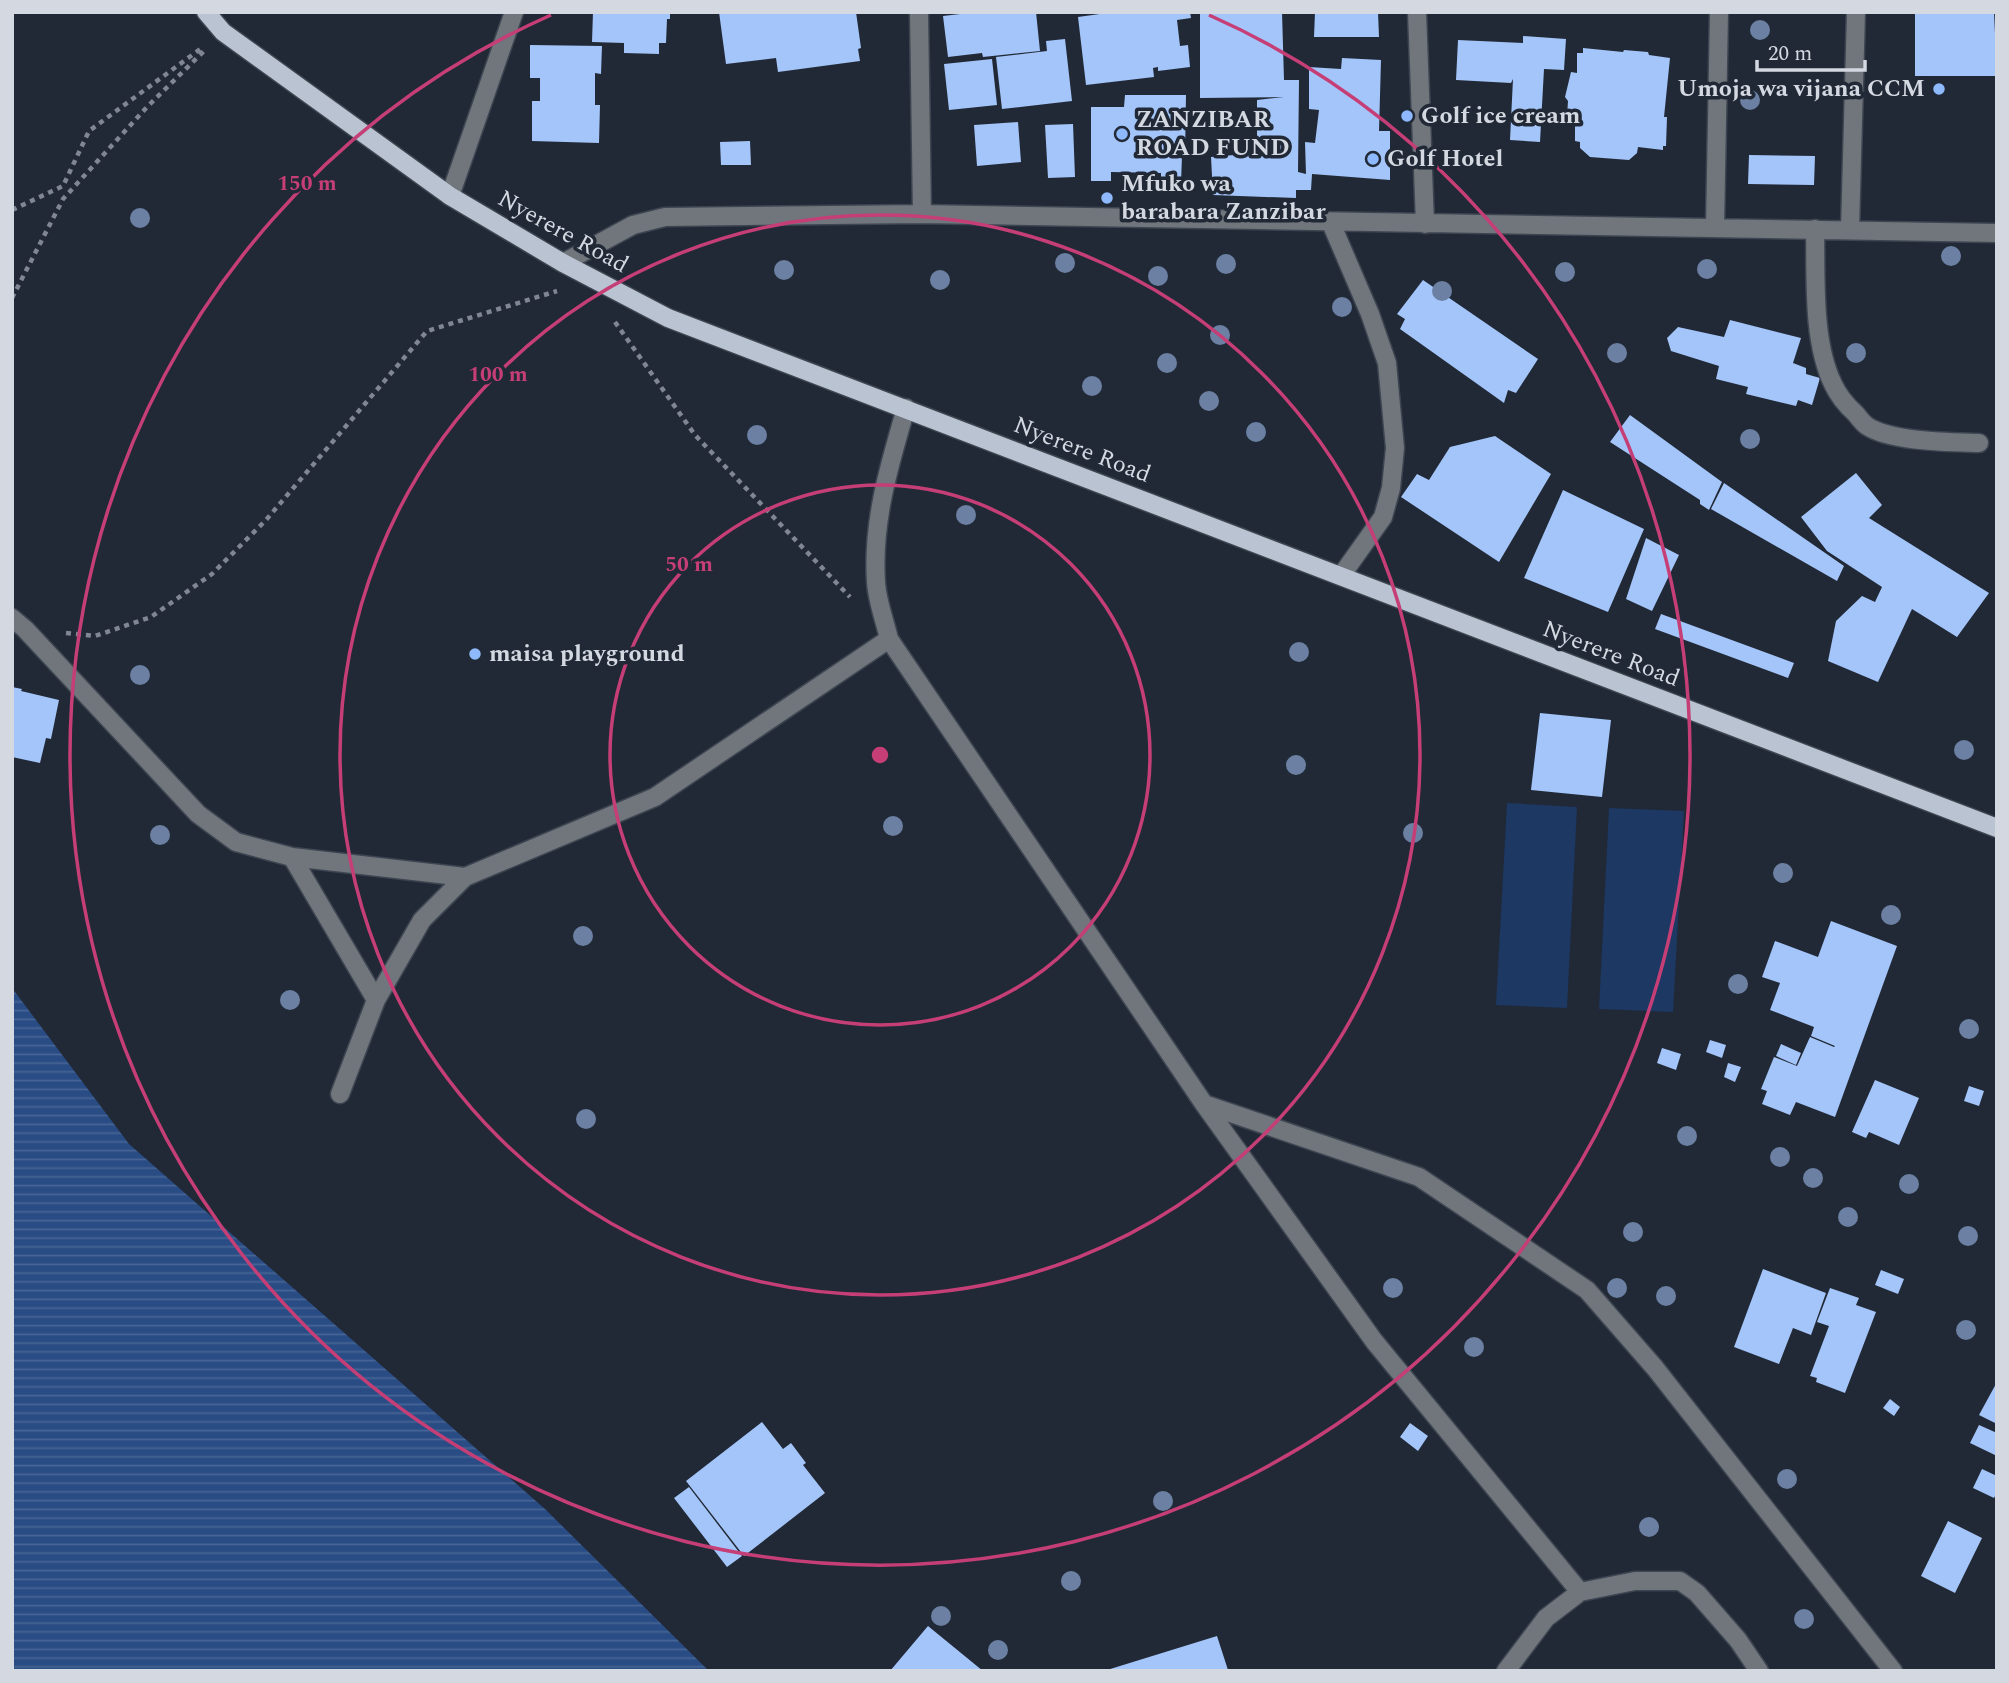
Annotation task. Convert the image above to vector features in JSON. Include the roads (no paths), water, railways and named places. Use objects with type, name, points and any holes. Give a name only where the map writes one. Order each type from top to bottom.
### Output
[{"type":"main road","name":"Nyerere Road","points":[[206,12],[223,32],[450,196],[563,262],[668,318],[1997,828]]},
{"type":"street","points":[[450,196],[514,12]]},
{"type":"street","points":[[919,12],[922,214]]},
{"type":"street","points":[[1417,12],[1425,224]]},
{"type":"street","points":[[1715,227],[1719,12]]},
{"type":"street","points":[[1850,230],[1856,12]]},
{"type":"street","points":[[563,262],[633,225],[665,217],[922,214],[1997,233]]},
{"type":"street","points":[[1331,223],[1370,314],[1387,363],[1395,448],[1391,488],[1383,517],[1341,576]]},
{"type":"street","points":[[1815,229],[1816,282],[1824,358],[1833,386],[1848,407],[1867,426],[1887,433],[1936,441],[1979,443]]},
{"type":"street","points":[[906,408],[886,476],[875,537],[876,585],[889,639],[1204,1104],[1374,1341],[1580,1592]]},
{"type":"street","points":[[19,624],[198,814],[236,842],[292,857],[465,877]]},
{"type":"street","points":[[340,1094],[376,1000],[422,920],[465,877],[655,797],[889,639]]},
{"type":"street","points":[[292,857],[376,1000]]},
{"type":"street","points":[[1204,1104],[1419,1177],[1587,1290],[1656,1368],[1894,1671]]},
{"type":"street","points":[[1506,1671],[1546,1618],[1580,1592],[1635,1581],[1680,1581],[1697,1593],[1738,1640],[1759,1671]]},
{"type":"place","name":"Umoja wa vijana CCM","points":[[1939,89]]},
{"type":"place","name":"Golf ice cream","points":[[1407,116]]},
{"type":"place","name":"ZANZIBAR ROAD FUND","points":[[1122,134]]},
{"type":"place","name":"Golf Hotel","points":[[1373,159]]},
{"type":"place","name":"Mfuko wa barabara Zanzibar","points":[[1107,198]]},
{"type":"place","name":"maisa playground","points":[[475,654]]}]
